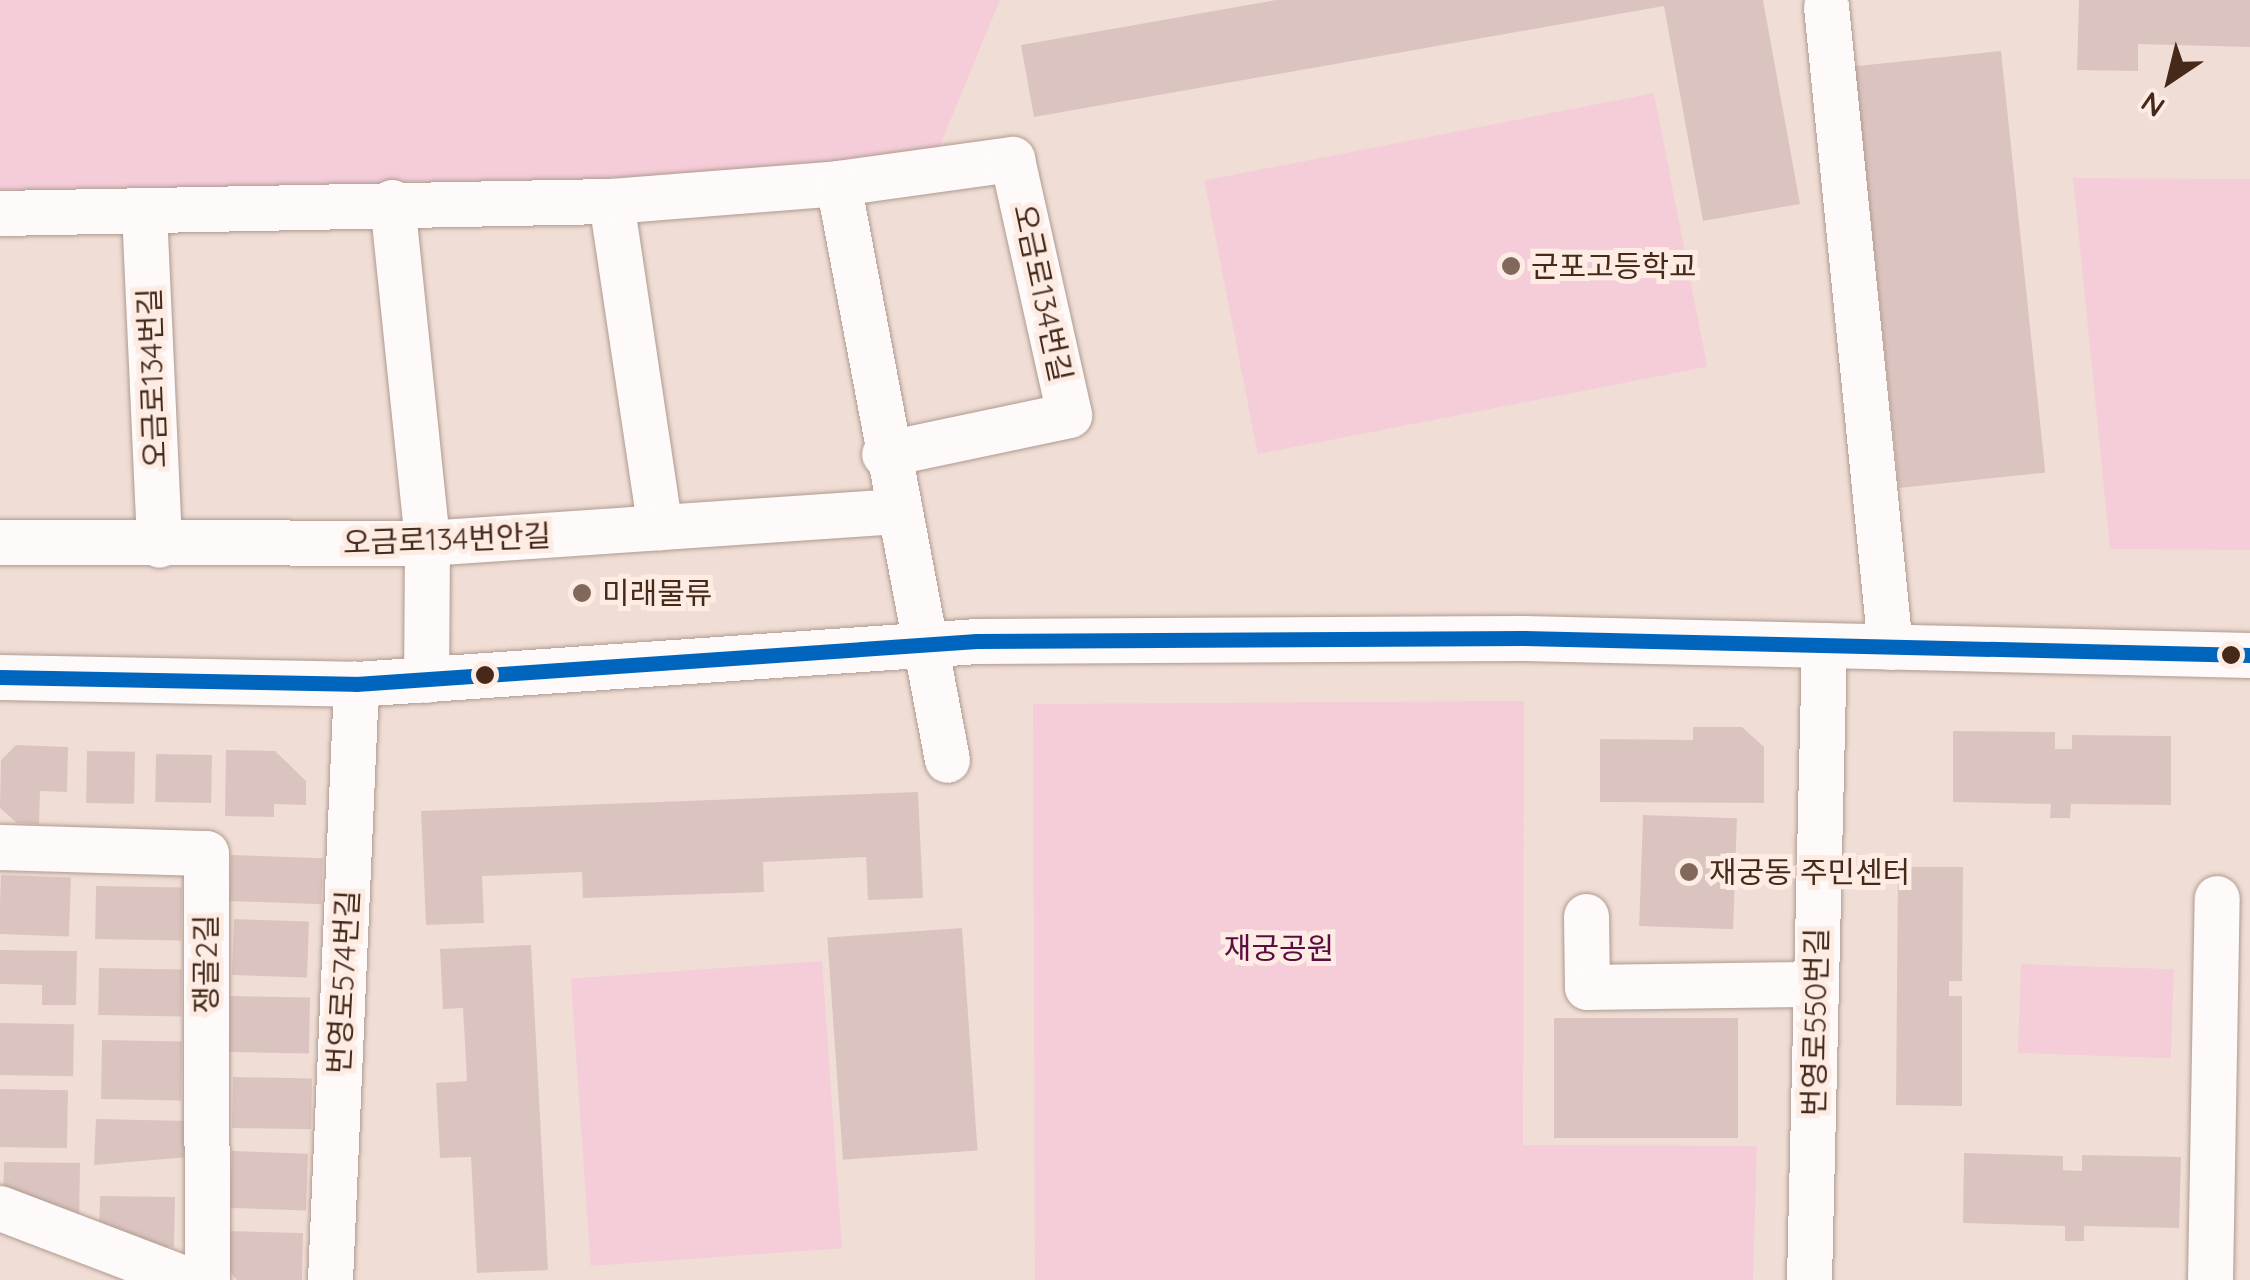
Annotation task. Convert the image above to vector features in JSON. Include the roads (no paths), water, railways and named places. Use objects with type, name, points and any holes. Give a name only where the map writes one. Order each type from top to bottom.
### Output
[{"type":"street","points":[[1826,6],[1890,646]]},
{"type":"street","name":"오금로134번길","points":[[0,213],[392,202],[611,201],[838,184],[1012,158],[1069,415],[884,454]]},
{"type":"street","points":[[838,184],[893,511],[947,760]]},
{"type":"street","points":[[611,201],[660,528]]},
{"type":"street","points":[[392,202],[427,543],[426,680]]},
{"type":"street","name":"오금로134번길","points":[[144,211],[159,546]]},
{"type":"street","name":"오금로134번안길","points":[[0,542],[159,546],[427,543],[893,511]]},
{"type":"street","points":[[0,678],[356,684],[921,644],[1824,645],[2250,655]]},
{"type":"street","name":"번영로550번길","points":[[1809,1280],[1824,645]]},
{"type":"street","name":"번영로574번길","points":[[330,1280],[356,684]]},
{"type":"street","name":"쟁골2길","points":[[0,847],[206,853],[207,1280]]},
{"type":"street","points":[[2210,1280],[2217,898]]},
{"type":"street","points":[[1586,916],[1588,988],[1816,984]]},
{"type":"street","points":[[0,1208],[189,1280]]},
{"type":"place","name":"군포고등학교","points":[[1511,266]]},
{"type":"place","name":"미래물류","points":[[582,593]]},
{"type":"place","name":"재궁동 주민센터","points":[[1689,872]]},
{"type":"park label","name":"재궁공원","points":[[1279,948]]}]
